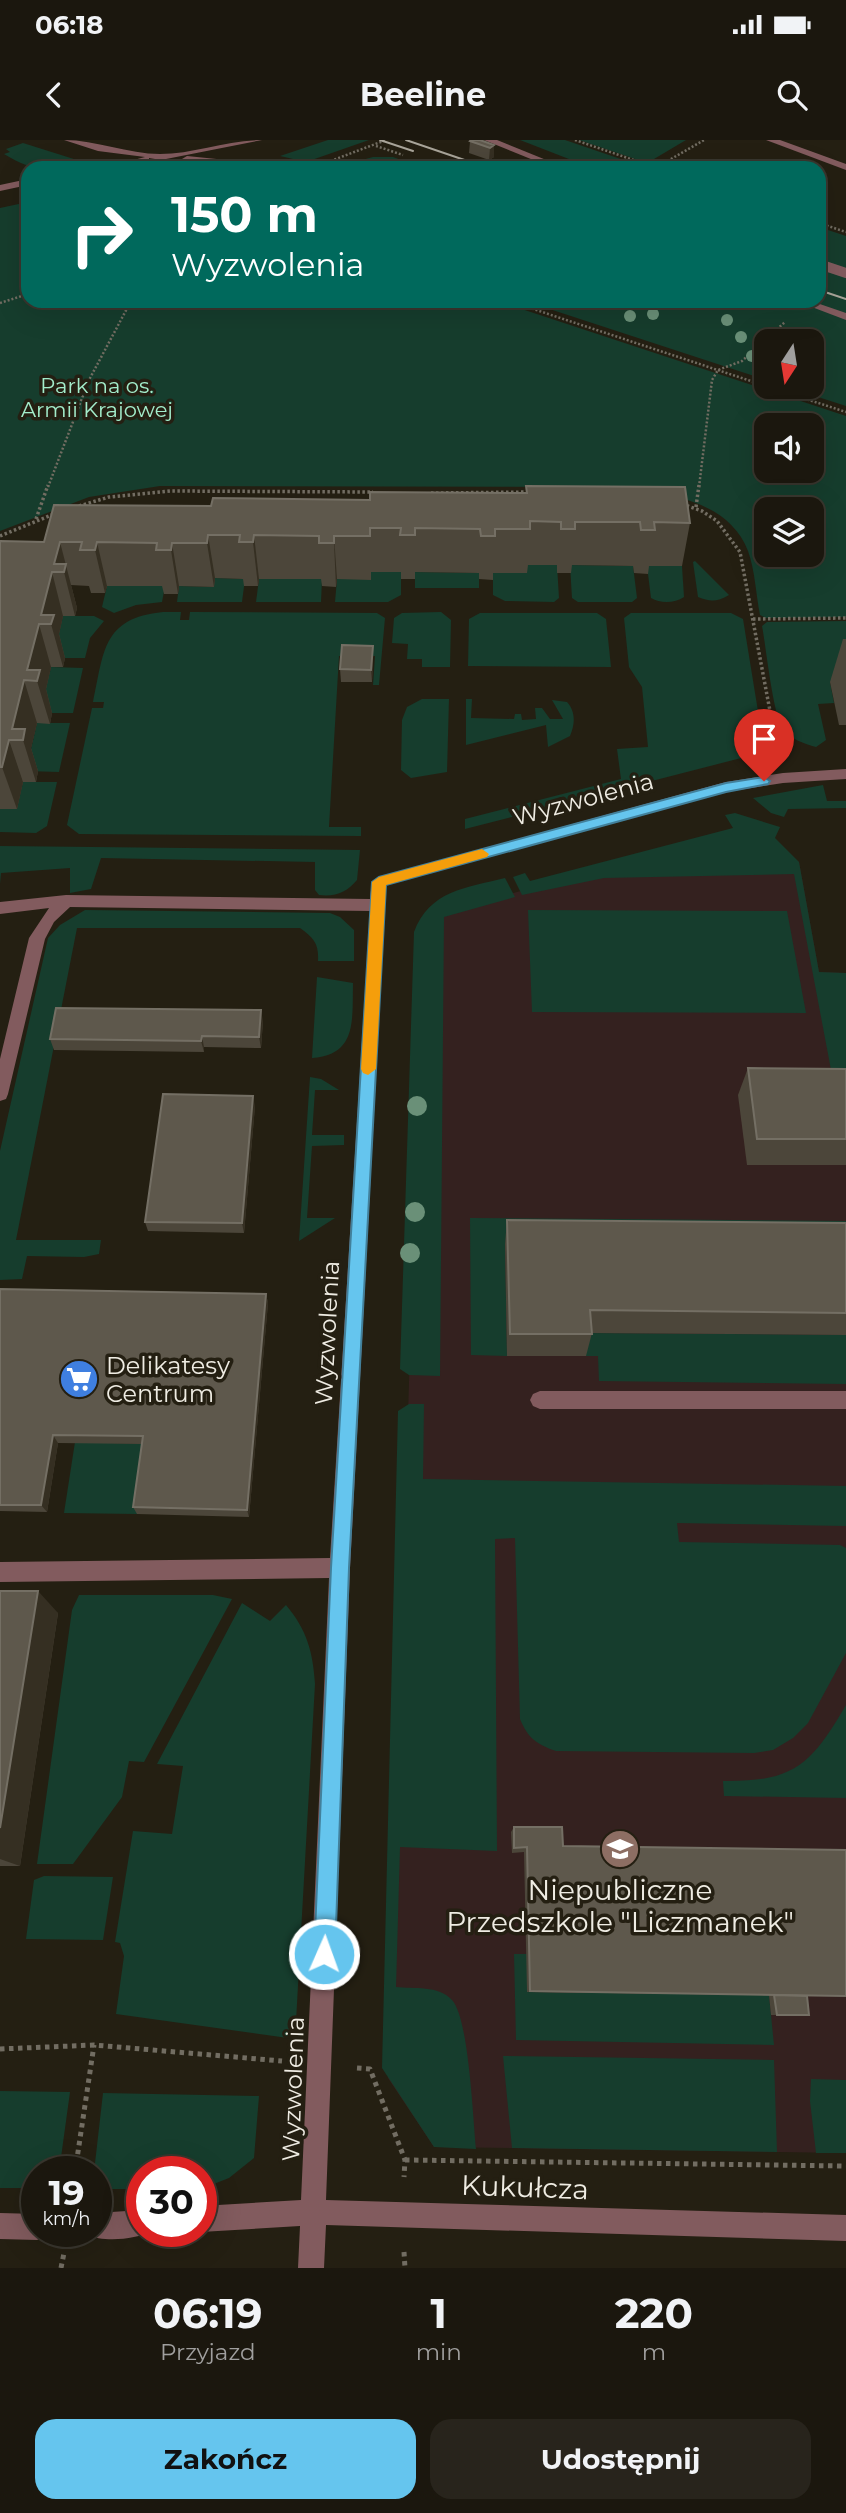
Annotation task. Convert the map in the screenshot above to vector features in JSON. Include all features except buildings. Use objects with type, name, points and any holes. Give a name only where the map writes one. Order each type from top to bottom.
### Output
[{"type":"street","points":[[69,140],[98,148],[203,161]]},
{"type":"street","points":[[142,161],[257,140]]},
{"type":"street","points":[[489,140],[543,161]]},
{"type":"street","points":[[771,140],[846,167]]},
{"type":"street","points":[[0,188],[21,184]]},
{"type":"street","points":[[826,266],[846,273]]},
{"type":"street","points":[[821,308],[846,317]]},
{"type":"street","name":"Wyzwolenia","points":[[311,2268],[340,1568],[379,882],[726,787],[783,778],[846,774]]},
{"type":"street","points":[[0,908],[66,901],[377,905]]},
{"type":"street","points":[[0,1094],[37,938],[50,918],[66,901]]},
{"type":"street","points":[[540,1400],[846,1400]]},
{"type":"street","points":[[0,1572],[340,1568]]},
{"type":"street","name":"Kukułcza","points":[[217,2218],[314,2212],[846,2228]]},
{"type":"street","points":[[0,2226],[21,2227]]},
{"type":"path","points":[[325,161],[386,140]]},
{"type":"path","points":[[575,140],[636,161]]},
{"type":"path","points":[[667,161],[704,140]]},
{"type":"path","points":[[375,146],[403,155]]},
{"type":"path","points":[[826,225],[846,232]]},
{"type":"path","points":[[0,303],[21,296]]},
{"type":"path","points":[[36,519],[77,404],[106,341],[127,308]]},
{"type":"path","points":[[530,308],[754,382]]},
{"type":"path","points":[[696,507],[707,400],[712,380],[718,370],[742,360],[788,320]]},
{"type":"path","points":[[807,399],[846,412]]},
{"type":"path","points":[[72,508],[108,497],[170,491],[384,492]]},
{"type":"path","points":[[424,492],[531,492]]},
{"type":"path","points":[[675,502],[696,507],[724,526],[740,552],[783,778]]},
{"type":"path","points":[[0,536],[36,519],[60,512]]},
{"type":"path","points":[[752,619],[846,618]]},
{"type":"path","points":[[77,2156],[94,2045]]},
{"type":"path","points":[[0,2049],[94,2045],[370,2069],[405,2160],[405,2268]]},
{"type":"path","points":[[405,2160],[846,2166]]},
{"type":"shaded area","points":[[752,827],[799,862],[819,972],[846,973],[846,2153],[434,2147],[388,2078],[423,918]]},
{"type":"green space","points":[[328,140],[369,140],[309,161],[280,156]]},
{"type":"green space","points":[[520,140],[565,140],[626,161],[574,161]]},
{"type":"green space","points":[[579,140],[686,140],[654,159],[660,161],[641,161]]},
{"type":"green space","points":[[23,143],[77,161],[21,162],[4,154],[10,152],[6,149]]},
{"type":"green space","points":[[373,157],[393,157],[404,161],[358,161]]},
{"type":"green space","name":"Park na os. Armii Krajowej","points":[[21,204],[21,308],[518,308],[754,386],[754,399],[794,399],[846,416],[846,617],[766,618],[760,615],[748,551],[739,534],[727,521],[696,503],[678,497],[624,487],[160,486],[89,497],[0,531],[0,208]]},
{"type":"green space","points":[[826,229],[846,236],[846,406],[824,399],[824,329],[754,329],[754,376],[546,308],[826,308]]},
{"type":"green space","points":[[695,561],[729,595],[714,601],[698,597]]},
{"type":"green space","points":[[527,565],[557,565],[559,598],[554,602],[505,601],[493,595],[493,573],[527,573]]},
{"type":"green space","points":[[570,565],[633,566],[637,598],[632,602],[578,602],[572,598]]},
{"type":"green space","points":[[647,566],[682,566],[684,597],[668,602],[651,598]]},
{"type":"green space","points":[[371,572],[401,572],[401,595],[388,602],[335,602],[337,579],[371,579]]},
{"type":"green space","points":[[415,572],[479,573],[479,588],[415,588]]},
{"type":"green space","points":[[215,578],[245,579],[242,602],[177,602],[179,586],[213,587]]},
{"type":"green space","points":[[259,579],[322,579],[321,602],[256,602]]},
{"type":"green space","points":[[107,586],[165,586],[162,602],[136,605],[114,613],[102,607]]},
{"type":"green space","points":[[163,612],[181,612],[180,620],[189,620],[190,612],[377,613],[385,618],[379,685],[373,685],[375,656],[339,656],[329,827],[361,827],[361,836],[79,834],[67,825],[92,708],[103,708],[104,702],[93,702],[109,640],[128,622]]},
{"type":"green space","points":[[441,612],[451,620],[450,667],[422,667],[422,659],[407,659],[408,644],[392,643],[394,618],[402,613]]},
{"type":"green space","points":[[480,613],[597,613],[606,619],[611,667],[468,666],[469,619]]},
{"type":"green space","points":[[631,613],[731,613],[743,619],[762,748],[749,756],[465,829],[465,819],[621,779],[617,749],[648,747],[642,687],[629,667],[624,618]]},
{"type":"green space","points":[[63,616],[94,616],[104,621],[90,638],[85,658],[53,658]]},
{"type":"green space","points":[[846,621],[846,682],[830,682],[834,703],[818,704],[826,740],[816,747],[802,743],[790,736],[779,722],[762,626],[767,622]]},
{"type":"green space","points":[[51,667],[83,668],[73,713],[40,713]]},
{"type":"green space","points":[[422,699],[449,699],[447,772],[411,778],[401,770],[402,720],[407,707]]},
{"type":"green space","points":[[466,699],[472,699],[471,718],[514,719],[515,714],[521,714],[522,720],[536,719],[535,708],[542,708],[550,719],[563,719],[552,700],[567,702],[573,714],[572,732],[570,736],[548,747],[546,725],[466,745]]},
{"type":"green space","points":[[37,723],[70,723],[59,772],[26,771]]},
{"type":"green space","points":[[23,782],[57,782],[47,826],[36,833],[0,832],[0,809],[17,808]]},
{"type":"green space","points":[[823,785],[827,801],[846,801],[846,808],[788,809],[784,817],[771,813],[753,798]]},
{"type":"green space","points":[[735,813],[780,827],[775,838],[799,862],[819,972],[846,973],[846,1091],[835,1091],[794,874],[604,878],[522,895],[513,877],[525,873],[530,881],[733,828],[725,815]]},
{"type":"green space","points":[[0,846],[360,850],[357,880],[345,891],[331,895],[319,895],[315,890],[315,862],[101,858],[91,889],[70,893],[70,868],[1,873],[0,884]]},
{"type":"green space","points":[[505,878],[515,897],[444,917],[440,1376],[409,1375],[400,1369],[414,932],[429,907],[440,899],[463,888]]},
{"type":"green space","points":[[85,910],[330,913],[340,917],[354,930],[354,961],[318,961],[315,942],[300,928],[77,928],[16,1240],[101,1240],[99,1254],[84,1257],[27,1256],[22,1279],[0,1280],[0,1151],[48,938],[60,925]]},
{"type":"green space","points":[[528,910],[787,911],[806,1013],[532,1012]]},
{"type":"green space","points":[[317,977],[353,983],[353,1009],[345,1042],[338,1050],[312,1058]]},
{"type":"green space","points":[[310,1077],[321,1079],[339,1090],[315,1090],[312,1135],[344,1135],[344,1145],[312,1146],[307,1218],[335,1218],[299,1241]]},
{"type":"green space","points":[[470,1218],[846,1221],[846,1247],[505,1244],[507,1356],[471,1355]]},
{"type":"green space","points":[[584,1333],[846,1335],[846,1384],[599,1381],[598,1356],[586,1356]]},
{"type":"green space","points":[[409,1404],[424,1404],[423,1479],[846,1486],[846,1526],[677,1523],[679,1542],[840,1545],[846,1548],[846,1653],[808,1723],[793,1738],[773,1750],[754,1753],[556,1751],[534,1740],[520,1719],[515,1538],[495,1539],[497,1851],[400,1847],[396,1987],[440,1992],[452,2000],[458,2010],[466,2047],[476,2149],[434,2147],[382,2068],[398,1411]]},
{"type":"green space","points":[[75,1442],[147,1444],[137,1514],[64,1513]]},
{"type":"green space","points":[[79,1595],[213,1595],[232,1599],[144,1762],[129,1761],[122,1797],[73,1864],[37,1864],[72,1610]]},
{"type":"green space","points":[[242,1603],[270,1621],[286,1605],[304,1633],[314,1672],[295,2039],[116,2014],[124,1956],[120,1943],[115,1942],[133,1831],[172,1834],[183,1766],[157,1764]]},
{"type":"green space","points":[[846,1705],[846,1798],[724,1796],[723,1781],[767,1778],[798,1766],[822,1742]]},
{"type":"green space","points":[[44,1876],[113,1877],[103,1940],[26,1939],[34,1880]]},
{"type":"green space","points":[[514,1954],[527,1954],[528,1992],[769,1995],[774,2045],[516,2040]]},
{"type":"green space","points":[[503,2056],[774,2060],[777,2152],[512,2148]]},
{"type":"green space","points":[[811,2079],[846,2080],[846,2153],[816,2153],[810,2101]]},
{"type":"green space","points":[[0,2091],[70,2092],[61,2156],[21,2156],[21,2188],[0,2188]]},
{"type":"green space","points":[[103,2093],[259,2096],[254,2158],[229,2178],[217,2183],[217,2156],[126,2156],[126,2189],[112,2189],[112,2156],[96,2156]]},
{"type":"tram line","points":[[380,140],[413,151]]},
{"type":"tram line","points":[[406,140],[468,161]]},
{"type":"tram line","points":[[826,292],[846,299]]},
{"type":"slow traffic","points":[[368,1069],[379,882],[482,854]]},
{"type":"place","name":"Delikatesy Centrum","points":[[79,1379]]},
{"type":"place","name":"Niepubliczne Przedszkole \"Liczmanek\"","points":[[620,1849]]},
{"type":"route","points":[[324,1954],[340,1568],[379,882],[726,787],[764,781]]}]
